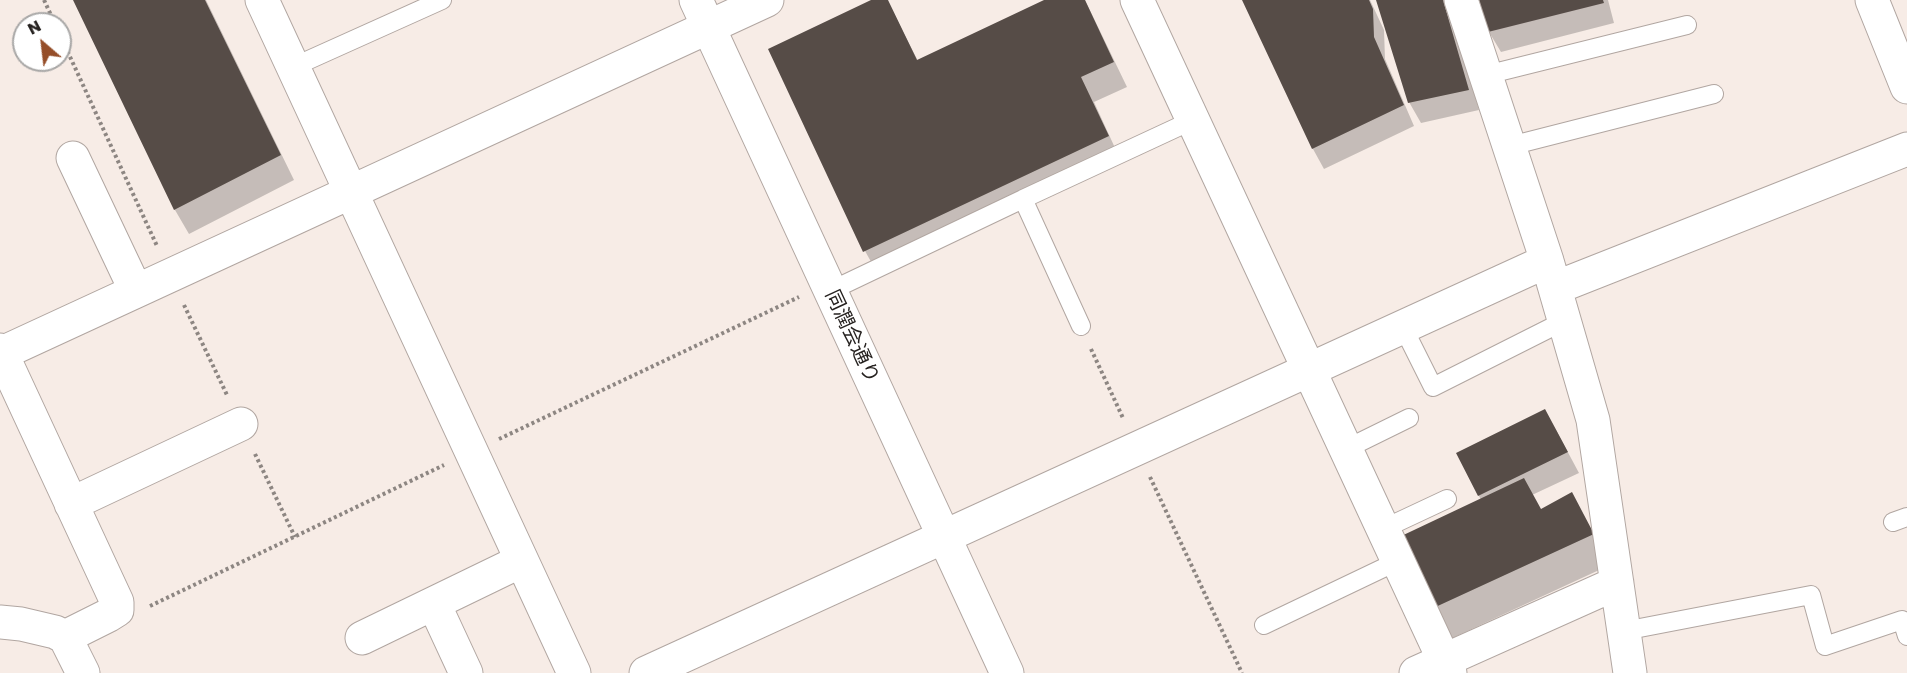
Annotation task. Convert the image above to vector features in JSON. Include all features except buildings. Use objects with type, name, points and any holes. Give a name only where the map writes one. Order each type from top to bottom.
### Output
[{"type":"street","points":[[262,0],[574,673]]},
{"type":"street","points":[[65,637],[117,610],[117,602],[0,352],[351,192],[703,14],[767,0]]},
{"type":"street","points":[[1137,0],[1398,561],[1437,669],[1617,583]]},
{"type":"street","points":[[1461,0],[1551,274],[1593,420],[1630,673]]},
{"type":"street","points":[[1872,0],[1907,87]]},
{"type":"street","name":"同潤会通り","points":[[703,14],[1007,673]]},
{"type":"street","points":[[646,673],[1403,327],[1907,149]]},
{"type":"street","points":[[73,158],[136,291]]},
{"type":"street","points":[[71,504],[241,424]]},
{"type":"street","points":[[363,638],[521,561]]},
{"type":"street","points":[[434,604],[466,673]]},
{"type":"street","points":[[0,622],[21,624],[55,632],[65,637],[83,673]]},
{"type":"lane","points":[[293,67],[442,0]]},
{"type":"lane","points":[[1486,75],[1688,26]]},
{"type":"lane","points":[[1510,146],[1714,94]]},
{"type":"lane","points":[[829,287],[1023,200],[1193,120]]},
{"type":"lane","points":[[1023,200],[1081,326]]},
{"type":"lane","points":[[1403,327],[1433,387],[1564,321]]},
{"type":"lane","points":[[1346,449],[1409,418]]},
{"type":"lane","points":[[1383,529],[1447,499]]},
{"type":"lane","points":[[1264,625],[1398,561]]},
{"type":"lane","points":[[1624,631],[1811,595],[1825,646],[1902,620],[1907,636]]},
{"type":"path","points":[[109,615],[134,614],[471,452],[829,287]]},
{"type":"path","points":[[1081,326],[1242,673]]}]
